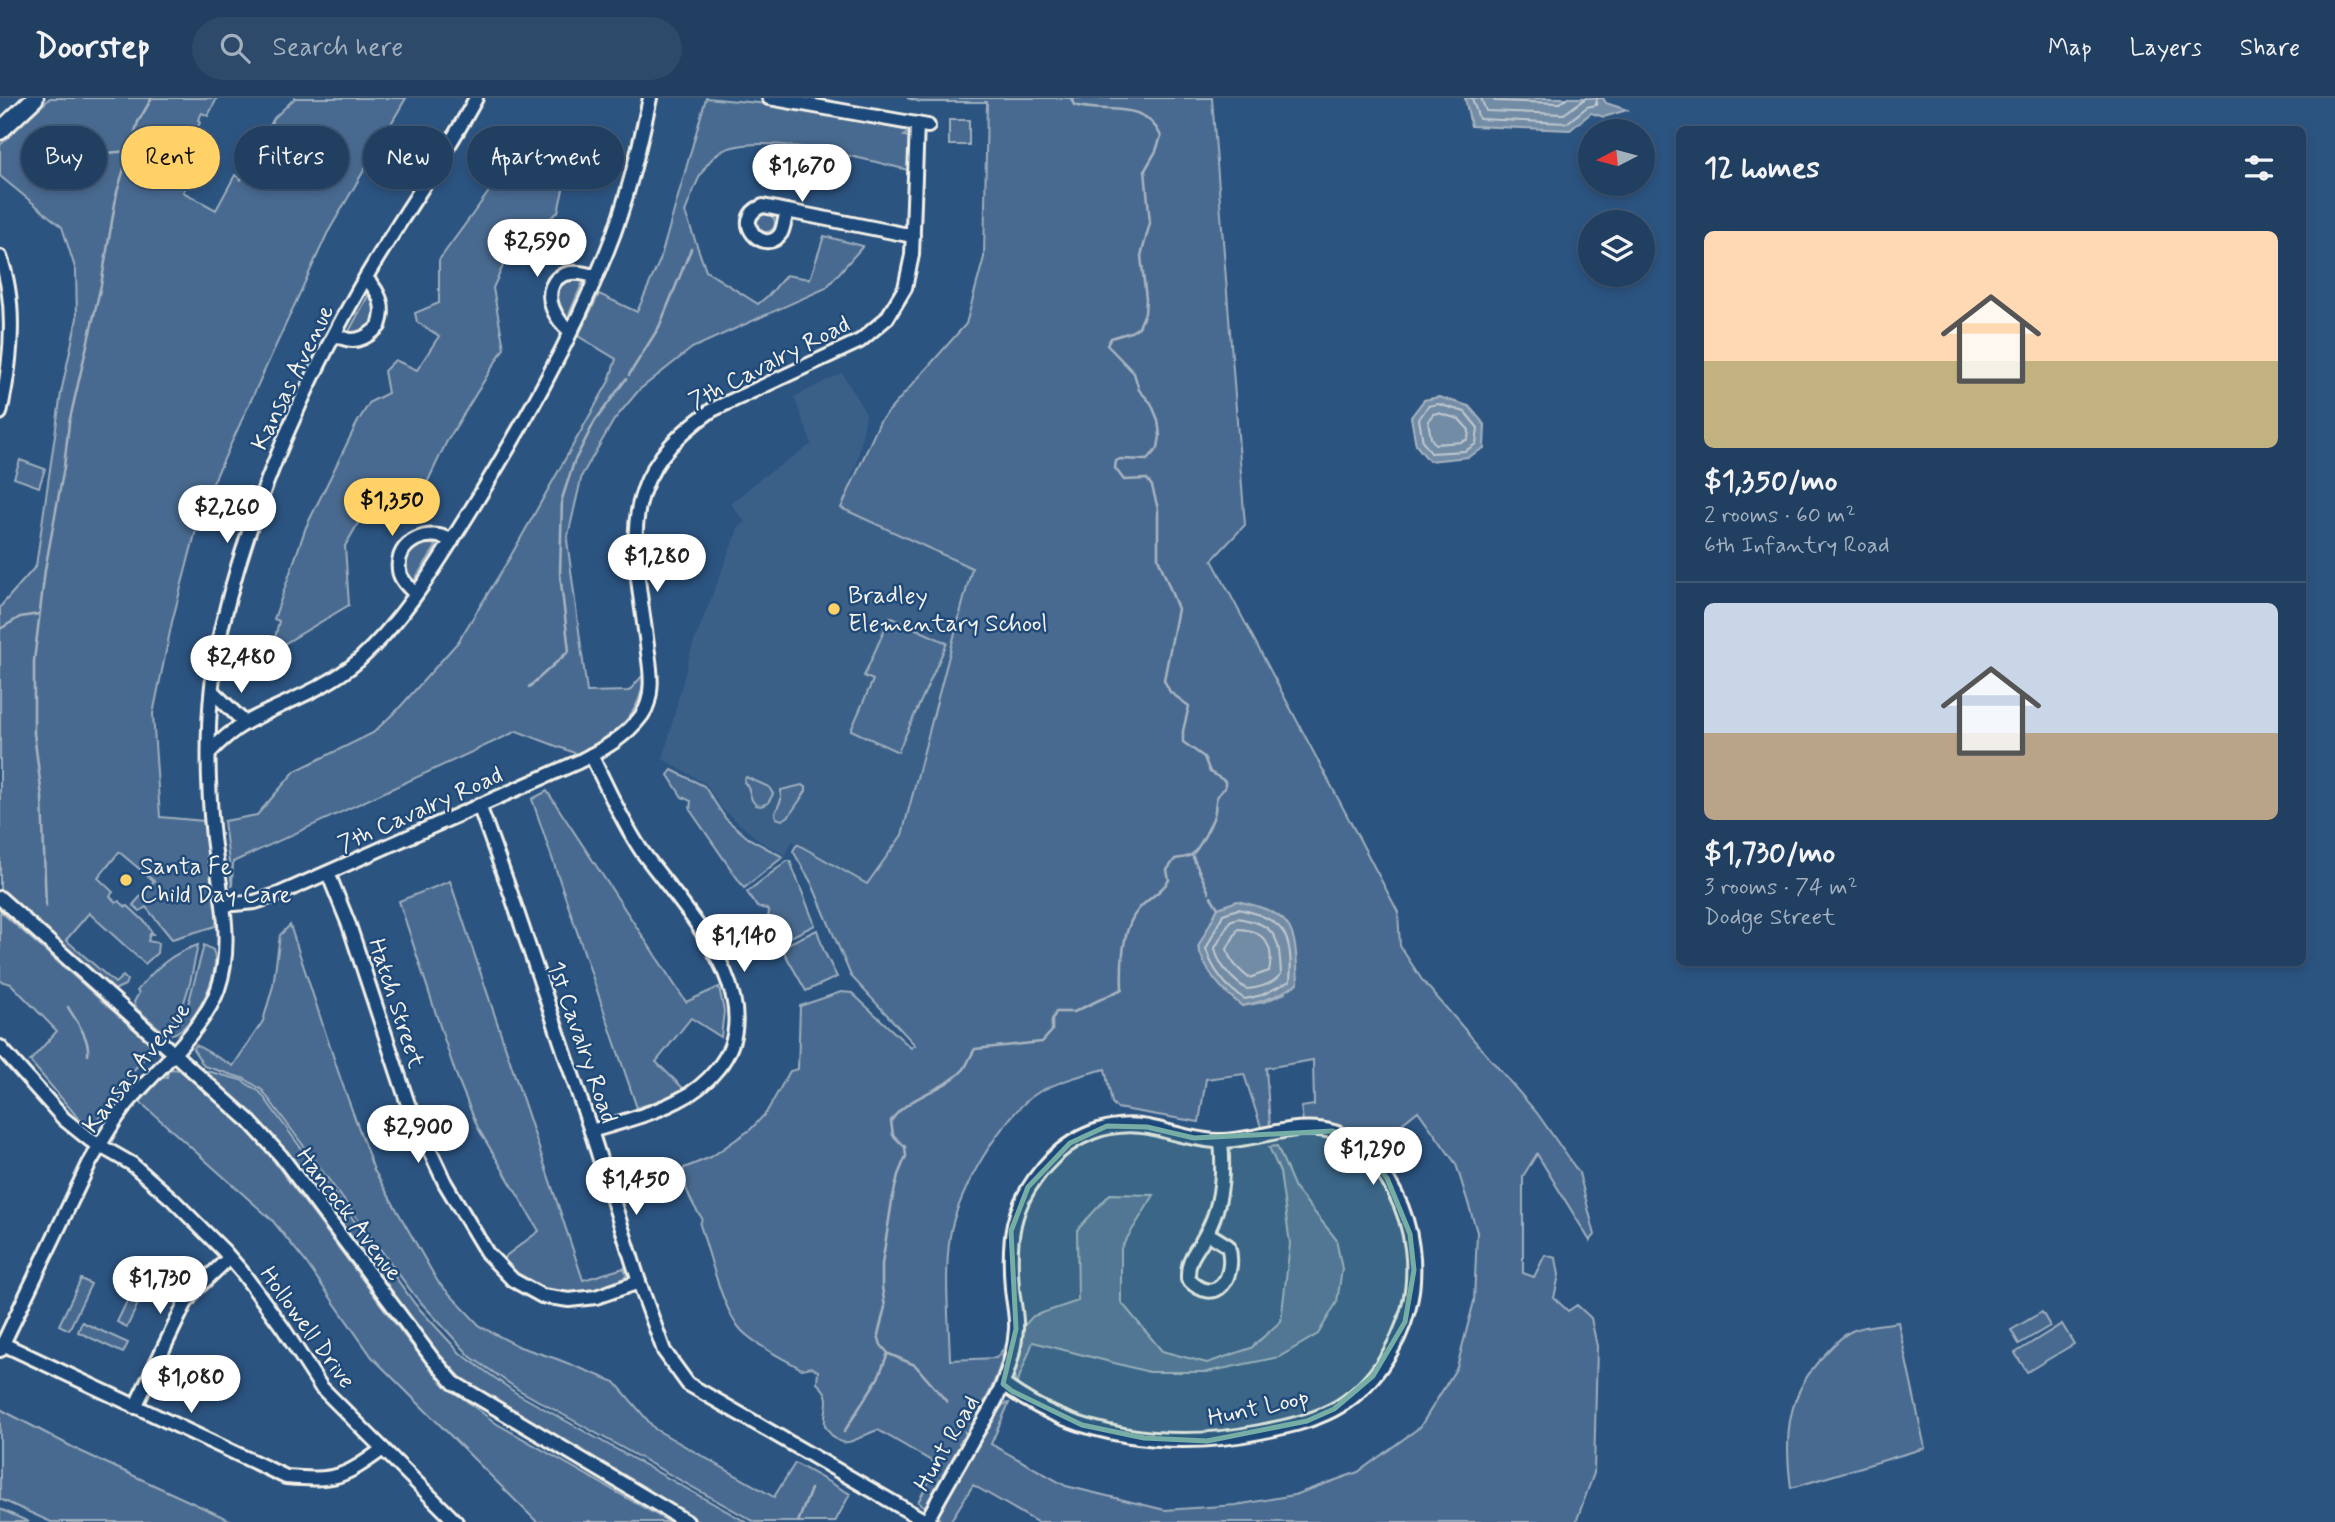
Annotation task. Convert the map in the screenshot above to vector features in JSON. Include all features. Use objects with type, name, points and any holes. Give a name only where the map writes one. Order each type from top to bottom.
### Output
[{"type":"street","points":[[0,131],[35,98]]},
{"type":"street","name":"Kansas Avenue","points":[[2,1347],[100,1146],[124,1107],[199,1025],[218,990],[226,951],[223,905],[213,836],[209,752],[213,692],[222,629],[245,542],[277,454],[315,369],[366,278],[476,98]]},
{"type":"street","points":[[209,752],[245,723],[314,692],[338,677],[376,644],[452,541],[511,445],[608,250],[625,198],[650,98]]},
{"type":"street","points":[[769,98],[785,99]]},
{"type":"street","name":"7th Cavalry Road","points":[[223,905],[267,898],[591,755],[621,737],[643,714],[651,678],[637,575],[635,527],[638,505],[647,481],[659,461],[690,425],[712,410],[860,341],[887,318],[905,288],[912,256],[922,125],[785,99]]},
{"type":"street","points":[[787,211],[913,236]]},
{"type":"street","points":[[0,257],[6,273],[10,304],[8,363],[0,413]]},
{"type":"street","points":[[570,331],[552,311],[551,288],[558,277],[570,272],[584,271],[596,276]]},
{"type":"street","points":[[334,334],[353,341],[362,339],[379,326],[383,306],[366,278]]},
{"type":"street","points":[[415,594],[402,579],[399,570],[404,549],[424,535],[445,537],[452,541]]},
{"type":"street","points":[[213,692],[245,723]]},
{"type":"street","points":[[591,755],[621,817],[640,848],[712,948],[731,985],[736,1013],[736,1032],[727,1057],[705,1084],[677,1102],[592,1131]]},
{"type":"street","name":"1st Cavalry Road","points":[[479,805],[516,907],[592,1131],[639,1282],[664,1350],[688,1384],[926,1522]]},
{"type":"street","name":"Hatch Street","points":[[328,873],[349,925],[408,1104],[445,1183],[486,1254],[513,1280],[542,1296],[569,1300],[596,1297],[639,1282]]},
{"type":"street","name":"Hancock Avenue","points":[[0,898],[249,1121],[281,1156],[432,1358],[454,1383],[687,1522]]},
{"type":"street","name":"Hollowell Drive","points":[[0,1047],[64,1119],[100,1146],[132,1164],[172,1199],[229,1258],[283,1328],[321,1387],[456,1522]]},
{"type":"street","name":"Hunt Loop","points":[[1125,1124],[1221,1141],[1313,1128],[1333,1131],[1356,1141],[1387,1178],[1401,1203],[1410,1234],[1414,1270],[1405,1322],[1390,1352],[1373,1376],[1354,1395],[1334,1409],[1307,1421],[1242,1436],[1207,1441],[1176,1441],[1144,1438],[1057,1417],[1003,1384],[1016,1329],[1010,1254],[1011,1231],[1028,1187],[1048,1163],[1070,1143],[1107,1126],[1125,1124]]},
{"type":"street","points":[[1207,1233],[1228,1246],[1231,1255],[1229,1272],[1223,1286],[1213,1291],[1198,1290],[1188,1279],[1188,1265],[1207,1233],[1219,1199],[1222,1173],[1221,1141]]},
{"type":"street","points":[[135,1407],[186,1304],[195,1290],[229,1258]]},
{"type":"street","points":[[2,1347],[286,1477],[338,1477],[383,1449]]},
{"type":"street","name":"Hunt Road","points":[[926,1522],[1003,1384]]},
{"type":"highlighted area","points":[[1107,1126],[1147,1127],[1194,1138],[1333,1131],[1356,1141],[1387,1178],[1410,1234],[1414,1270],[1405,1322],[1373,1376],[1334,1409],[1307,1421],[1207,1441],[1144,1438],[1082,1425],[1012,1391],[1003,1384],[1016,1329],[1011,1231],[1028,1187],[1070,1143]]},
{"type":"shaded area","points":[[50,98],[217,98],[208,116],[202,113],[198,126],[121,126],[121,189],[185,189],[183,192],[216,210],[234,177],[234,189],[349,189],[349,126],[270,126],[274,118],[295,98],[406,98],[390,126],[363,126],[363,172],[327,234],[202,507],[172,622],[153,714],[160,817],[204,821],[216,891],[216,926],[172,939],[146,907],[140,911],[133,905],[154,881],[119,852],[98,878],[113,892],[110,896],[116,903],[119,901],[128,906],[146,923],[153,934],[150,934],[148,941],[158,943],[157,953],[145,964],[89,913],[66,940],[115,983],[123,976],[127,980],[125,985],[114,990],[0,889],[0,607],[36,566],[61,393],[77,318],[76,271],[62,227],[0,176],[0,145]]},
{"type":"shaded area","points":[[706,98],[769,104],[904,130],[907,133],[904,136],[909,137],[909,170],[809,148],[753,144],[731,148],[715,156],[701,175],[685,212],[706,271],[758,304],[786,275],[810,279],[824,236],[863,246],[826,288],[692,348],[639,390],[614,420],[582,475],[567,540],[587,692],[629,691],[643,675],[638,702],[631,714],[612,733],[577,754],[517,731],[233,862],[232,887],[224,821],[257,815],[295,771],[373,733],[458,642],[509,559],[609,381],[616,359],[578,336],[599,294],[637,312],[660,260]]},
{"type":"shaded area","points":[[907,98],[1212,98],[1245,525],[1212,560],[1398,912],[1400,946],[1422,980],[1537,1113],[1579,1173],[1595,1235],[1590,1241],[1537,1154],[1523,1176],[1523,1273],[1534,1277],[1545,1255],[1556,1258],[1559,1275],[1554,1298],[1568,1311],[1577,1305],[1591,1318],[1597,1346],[1594,1473],[1576,1522],[1037,1522],[973,1485],[950,1522],[940,1521],[940,1509],[996,1414],[1004,1404],[1009,1403],[991,1444],[1066,1486],[1165,1510],[1236,1505],[1294,1495],[1358,1472],[1420,1427],[1457,1367],[1474,1301],[1477,1232],[1456,1164],[1418,1111],[1374,1146],[1356,1132],[1324,1122],[1303,1121],[1301,1107],[1314,1105],[1313,1060],[1266,1068],[1270,1126],[1261,1127],[1244,1074],[1206,1079],[1199,1122],[1117,1108],[1112,1103],[1105,1069],[1063,1081],[1039,1092],[1011,1118],[983,1156],[961,1199],[950,1236],[947,1266],[950,1360],[996,1358],[1004,1348],[1002,1359],[984,1402],[926,1505],[918,1502],[938,1465],[878,1430],[850,1442],[838,1441],[825,1426],[827,1398],[817,1383],[818,1371],[811,1367],[802,1369],[756,1342],[742,1331],[728,1310],[700,1225],[702,1218],[686,1188],[684,1168],[711,1157],[751,1129],[766,1113],[790,1071],[798,1069],[800,1006],[841,992],[852,993],[911,1048],[915,1045],[851,976],[812,884],[793,851],[797,844],[867,884],[902,835],[972,568],[841,508],[880,421],[966,324],[984,257],[987,102],[921,102]],"holes":[[[1218,908],[1285,993],[1264,1002],[1242,1006],[1210,926]]]},
{"type":"shaded area","points":[[949,120],[969,120],[969,145],[949,145]]},
{"type":"shaded area","points":[[491,189],[563,189],[558,212],[510,250],[493,288],[504,348],[446,443],[427,483],[368,506],[345,546],[349,605],[277,648],[273,646],[279,621],[274,619],[306,527],[357,423],[370,402],[388,393],[384,371],[395,360],[417,370],[439,336],[417,322],[415,313],[439,303],[439,260]]},
{"type":"shaded area","points":[[766,214],[772,217],[775,223],[772,229],[766,232],[760,229],[757,223],[760,217]]},
{"type":"shaded area","points":[[585,277],[567,317],[559,309],[559,290],[564,281]]},
{"type":"shaded area","points":[[368,296],[377,302],[374,321],[365,332],[352,336],[348,333]]},
{"type":"shaded area","name":"Bradley Elementary School","points":[[842,373],[866,414],[857,463],[841,508],[972,568],[902,835],[867,884],[792,841],[785,855],[760,841],[722,809],[706,784],[663,759],[691,650],[738,529],[745,522],[731,504],[760,479],[812,444],[794,397]]},
{"type":"shaded area","points":[[20,460],[45,469],[39,487],[14,478]]},
{"type":"shaded area","points":[[425,543],[436,545],[413,582],[405,571],[405,559],[412,549]]},
{"type":"shaded area","points":[[890,617],[947,643],[898,752],[851,730],[873,680],[864,676]]},
{"type":"shaded area","points":[[672,770],[704,786],[726,819],[748,838],[783,857],[744,888],[690,810],[691,801],[682,797],[668,775]]},
{"type":"shaded area","points":[[746,777],[769,787],[773,794],[768,803],[756,805],[744,782]]},
{"type":"shaded area","points":[[802,785],[806,787],[806,791],[789,816],[782,820],[776,818],[781,790]]},
{"type":"shaded area","points":[[547,791],[686,1002],[719,987],[724,1011],[721,1037],[691,1018],[656,1062],[685,1090],[637,1108],[532,799]]},
{"type":"shaded area","points":[[790,861],[815,925],[779,943],[767,918],[767,909],[757,907],[747,892]]},
{"type":"shaded area","points":[[450,881],[583,1280],[624,1268],[627,1275],[616,1282],[589,1291],[548,1290],[524,1279],[503,1261],[539,1231],[478,1128],[455,1072],[399,901]]},
{"type":"shaded area","points":[[0,911],[154,1047],[90,1126],[79,1119],[30,1061],[57,1031],[11,984],[0,981]]},
{"type":"shaded area","points":[[290,925],[374,1170],[438,1282],[481,1327],[520,1347],[615,1382],[655,1429],[774,1497],[795,1463],[850,1494],[835,1522],[755,1522],[519,1390],[471,1357],[415,1296],[262,1090],[245,1079],[204,1066],[193,1049],[196,1045],[233,1066],[263,1021],[273,986],[280,935]]},
{"type":"shaded area","points":[[817,930],[837,977],[806,991],[781,947]]},
{"type":"shaded area","points":[[198,945],[180,1015],[167,1024],[165,1032],[137,1009],[134,1002],[139,993],[137,991],[164,963],[180,952]]},
{"type":"shaded area","points":[[204,945],[213,950],[215,959],[210,984],[189,1022],[172,1034],[170,1028],[180,1022],[188,1005]]},
{"type":"shaded area","points":[[171,1069],[180,1070],[187,1076],[237,1120],[267,1152],[406,1338],[448,1387],[497,1424],[669,1522],[537,1522],[372,1357],[305,1261],[272,1220],[140,1102],[160,1079],[167,1077]]},
{"type":"shaded area","points":[[203,1070],[241,1080],[260,1092],[415,1304],[460,1353],[516,1393],[746,1522],[699,1522],[471,1388],[426,1340],[275,1138],[254,1115]]},
{"type":"shaded area","points":[[1277,1146],[1295,1188],[1336,1239],[1342,1269],[1337,1302],[1318,1334],[1279,1357],[1207,1372],[1149,1372],[1033,1342],[1016,1386],[1014,1374],[1022,1328],[1033,1316],[1078,1301],[1077,1230],[1110,1194],[1154,1195],[1121,1248],[1121,1302],[1162,1351],[1207,1363],[1251,1348],[1281,1321],[1290,1244],[1280,1172],[1269,1147]]},
{"type":"shaded area","points":[[139,1276],[149,1281],[127,1327],[117,1322]]},
{"type":"shaded area","points":[[81,1279],[91,1284],[69,1330],[59,1325]]},
{"type":"shaded area","points":[[2042,1312],[2050,1326],[2019,1344],[2011,1330]]},
{"type":"shaded area","points":[[82,1322],[128,1343],[123,1353],[78,1332]]},
{"type":"shaded area","points":[[1898,1322],[1925,1448],[1791,1488],[1788,1433],[1791,1416],[1803,1384],[1813,1368],[1837,1341],[1847,1334],[1861,1328]]},
{"type":"shaded area","points":[[2062,1324],[2074,1344],[2027,1372],[2015,1353]]},
{"type":"shaded area","points":[[0,1409],[80,1451],[234,1522],[51,1522],[0,1499]]},
{"type":"shaded area","points":[[0,1509],[29,1522],[0,1522]]},
{"type":"water","points":[[1465,98],[1603,98],[1606,103],[1627,110],[1604,117],[1591,113],[1584,119],[1578,119],[1578,124],[1570,130],[1471,126]]},
{"type":"water","points":[[1439,397],[1469,406],[1485,425],[1484,448],[1468,457],[1429,461],[1416,445],[1411,417],[1424,400]]},
{"type":"water","points":[[1237,901],[1271,912],[1288,926],[1296,949],[1298,983],[1271,998],[1242,1006],[1215,980],[1198,947],[1218,908]]},
{"type":"waterway","points":[[46,907],[42,797],[34,733],[34,661],[45,570],[64,467],[69,423],[101,285],[117,192],[138,122],[152,98]]},
{"type":"waterway","points":[[844,1432],[878,1378],[888,1353],[881,1345],[878,1335],[885,1307],[882,1264],[892,1201],[906,1156],[905,1147],[893,1135],[891,1121],[906,1105],[956,1077],[964,1069],[975,1049],[1042,1042],[1052,1031],[1052,1020],[1056,1012],[1074,1012],[1122,989],[1124,948],[1133,918],[1169,880],[1167,870],[1175,859],[1189,856],[1198,848],[1212,821],[1218,796],[1225,788],[1225,781],[1210,772],[1204,757],[1183,742],[1189,706],[1170,692],[1164,680],[1178,609],[1158,558],[1158,509],[1152,486],[1147,479],[1124,480],[1115,468],[1116,461],[1120,459],[1147,460],[1158,448],[1160,436],[1158,420],[1151,403],[1139,390],[1134,373],[1107,345],[1111,338],[1139,327],[1145,313],[1141,256],[1150,223],[1145,170],[1161,136],[1153,124],[1134,112],[1086,108],[1074,105],[1071,98]]},
{"type":"waterway","points":[[107,153],[121,152]]},
{"type":"waterway","points":[[629,375],[659,327],[691,249]]},
{"type":"waterway","points":[[529,687],[569,651],[560,574],[562,499],[574,462],[595,421],[626,379]]},
{"type":"waterway","points":[[0,629],[20,617],[39,614]]},
{"type":"waterway","points":[[1192,855],[1209,893]]},
{"type":"waterway","points":[[1211,897],[1218,908]]},
{"type":"waterway","points":[[68,1007],[85,1036],[88,1055]]},
{"type":"waterway","points":[[889,1354],[915,1365],[947,1402]]},
{"type":"waterway","points":[[798,1522],[811,1489]]},
{"type":"place","name":"Bradley Elementary School","points":[[834,609]]},
{"type":"place","name":"Santa Fe Child Day Care","points":[[126,880]]}]
